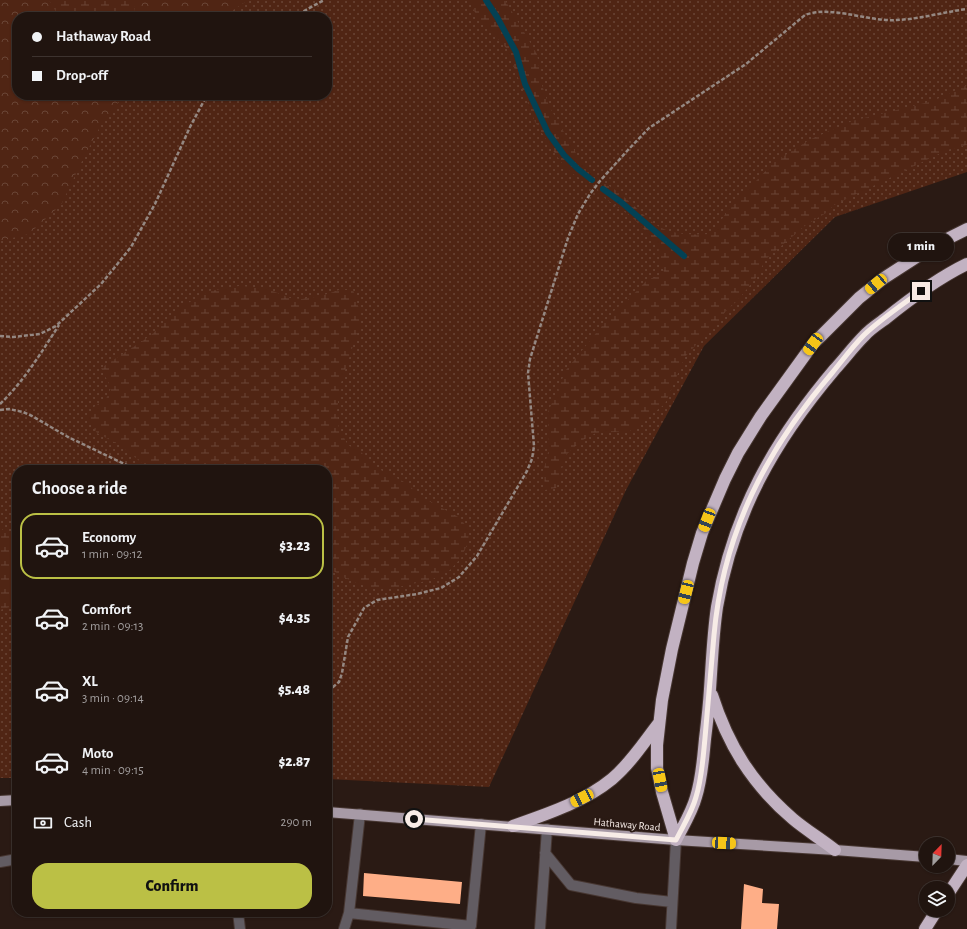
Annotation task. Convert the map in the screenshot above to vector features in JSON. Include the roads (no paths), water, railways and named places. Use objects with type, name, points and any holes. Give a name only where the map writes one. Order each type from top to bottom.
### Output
[{"type":"highway","points":[[676,840],[662,792],[657,768],[659,722],[670,655],[693,563],[702,533],[725,479],[738,453],[761,416],[813,344],[859,298],[884,278],[909,260],[967,229]]},
{"type":"highway","points":[[676,840],[696,797],[701,778],[716,614],[727,563],[740,520],[754,488],[790,427],[813,396],[864,335],[921,291],[967,264]]},
{"type":"highway","points":[[710,690],[727,735],[740,759],[756,782],[794,819],[835,850]]},
{"type":"highway","points":[[513,826],[566,806],[612,779],[629,762],[659,722]]},
{"type":"highway","points":[[955,883],[967,865]]},
{"type":"highway","points":[[925,929],[932,917]]},
{"type":"main road","points":[[0,801],[12,800]]},
{"type":"main road","name":"Hathaway Road","points":[[332,812],[676,840],[919,856]]},
{"type":"main road","points":[[955,860],[967,861]]},
{"type":"lane","points":[[344,929],[349,913],[360,814]]},
{"type":"lane","points":[[349,913],[471,928],[481,824]]},
{"type":"lane","points":[[540,929],[547,829]]},
{"type":"lane","points":[[671,929],[676,840]]},
{"type":"lane","points":[[545,853],[562,876],[571,885],[636,898],[672,902]]},
{"type":"lane","points":[[0,862],[12,860]]},
{"type":"lane","points":[[239,917],[240,929]]},
{"type":"waterway","points":[[486,0],[516,52],[525,84],[548,133],[564,155],[592,180]]},
{"type":"waterway","points":[[603,189],[621,202],[684,256]]}]
